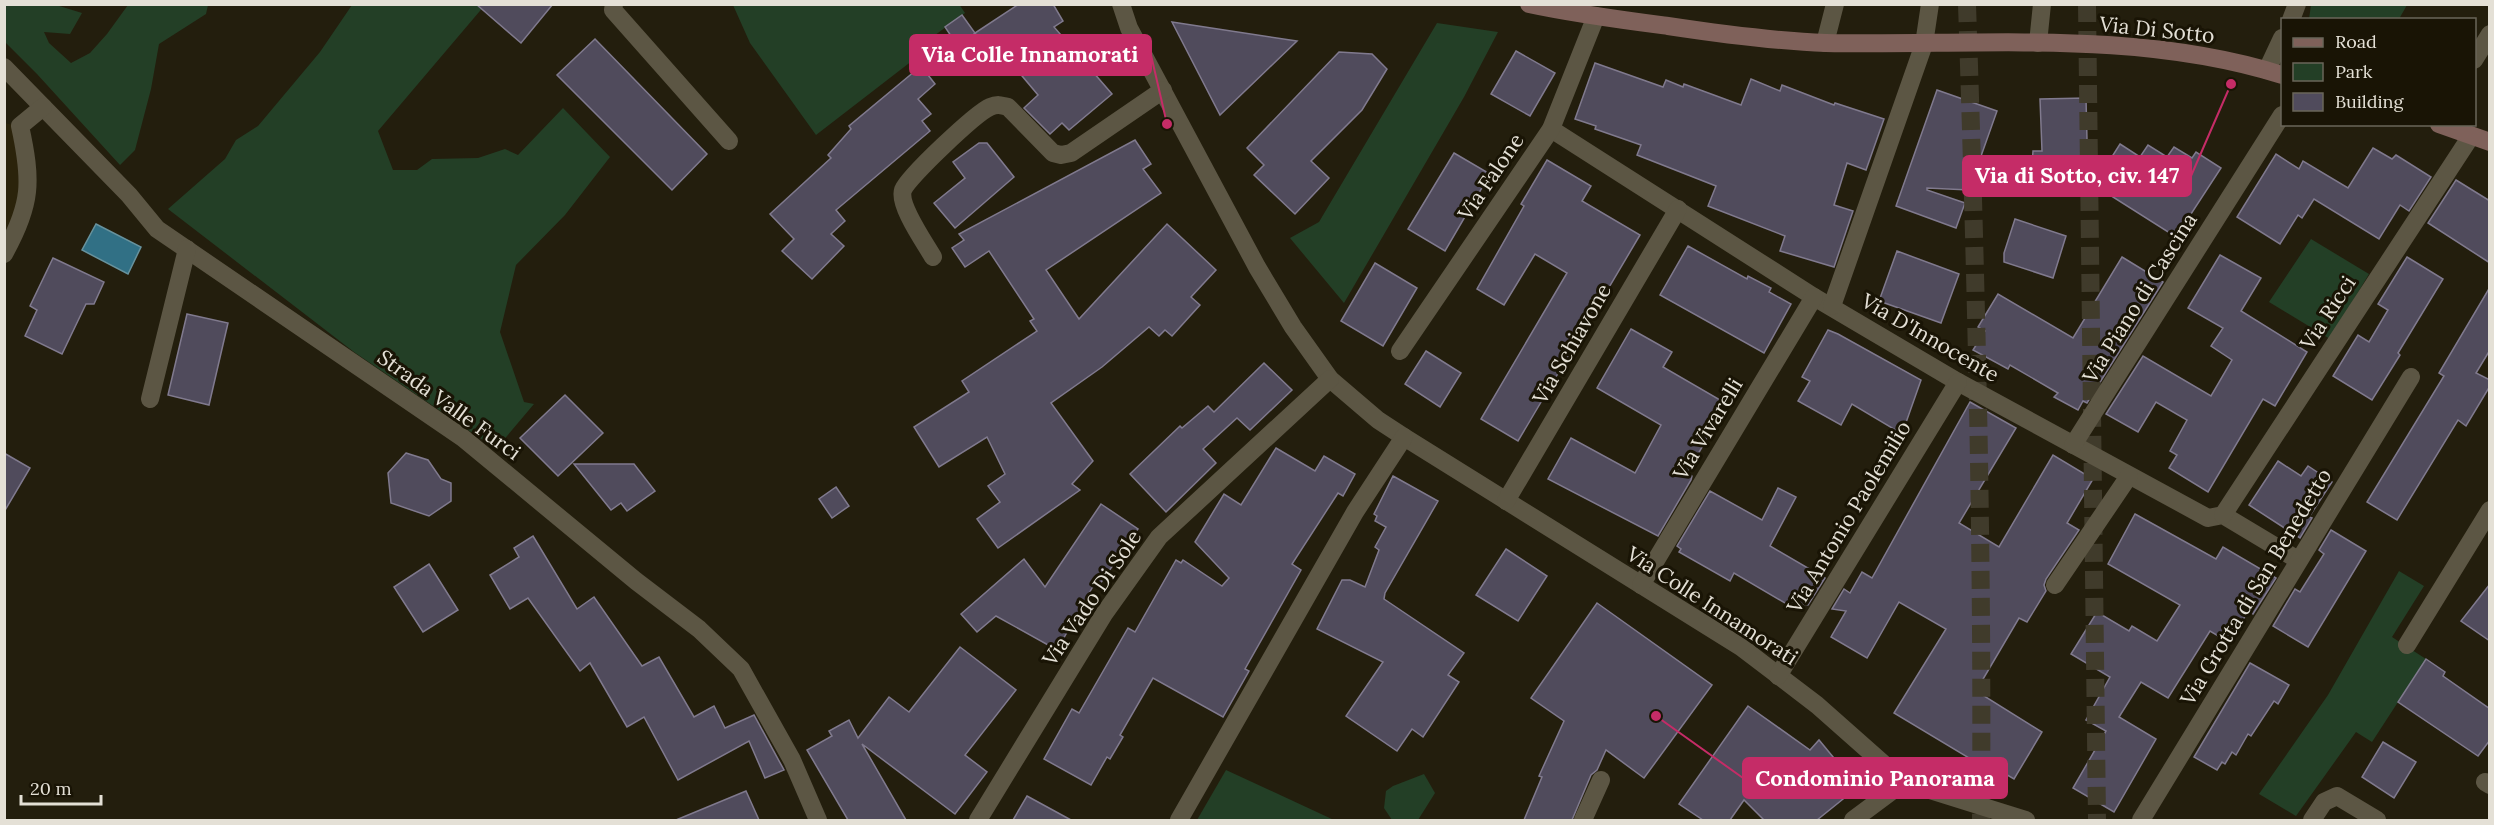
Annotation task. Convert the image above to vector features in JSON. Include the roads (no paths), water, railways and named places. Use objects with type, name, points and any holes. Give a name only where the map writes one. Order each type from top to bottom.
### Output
[{"type":"street","points":[[614,4],[613,10],[729,141]]},
{"type":"street","name":"Via Colle Innamorati","points":[[1120,4],[1129,28],[1257,267],[1293,327],[1330,379],[1378,420],[1404,437],[1741,647],[1817,705],[1904,782],[2026,820]]},
{"type":"street","points":[[1825,43],[1834,4]]},
{"type":"street","points":[[1832,306],[1924,44],[1930,4]]},
{"type":"street","points":[[2038,43],[2042,4]]},
{"type":"street","name":"Via Di Sotto","points":[[1533,5],[1762,40],[1825,43],[2038,43],[2153,49],[2202,56],[2275,73],[2281,47]]},
{"type":"street","name":"Via Falone","points":[[1400,351],[1551,129],[1596,16]]},
{"type":"street","points":[[2476,58],[2490,34]]},
{"type":"street","name":"Strada Valle Furci","points":[[4,67],[129,195],[157,229],[464,438],[636,581],[699,628],[741,669],[792,760],[818,820]]},
{"type":"street","points":[[933,257],[903,205],[903,191],[911,179],[952,138],[988,107],[999,104],[1008,107],[1053,153],[1061,155],[1071,153],[1162,90]]},
{"type":"street","points":[[4,254],[17,231],[29,193],[26,154],[20,126],[43,107]]},
{"type":"street","name":"Via Piano di Cascina","points":[[2073,445],[2281,117]]},
{"type":"street","points":[[2444,126],[2490,142]]},
{"type":"street","name":"Via D'Innocente","points":[[1551,129],[1814,297],[1958,382],[2208,518],[2223,515],[2298,560]]},
{"type":"street","name":"Via Ricci","points":[[2223,515],[2471,136]]},
{"type":"street","name":"Via Schiavone","points":[[1506,501],[1678,209]]},
{"type":"street","points":[[150,399],[187,249]]},
{"type":"street","name":"Via Vivarelli","points":[[1641,585],[1814,297]]},
{"type":"street","name":"Via Grotta di San Benedetto","points":[[2141,820],[2411,377]]},
{"type":"street","name":"Via Vado Di Sole","points":[[978,820],[1104,614],[1159,537],[1330,379]]},
{"type":"street","name":"Via Antonio Paolemilio","points":[[1778,676],[1958,382]]},
{"type":"street","points":[[1179,820],[1355,512],[1404,437]]},
{"type":"street","points":[[2055,585],[2129,476]]},
{"type":"street","points":[[2407,645],[2490,510]]},
{"type":"street","points":[[1583,820],[1601,780]]},
{"type":"street","points":[[1853,820],[1904,782]]},
{"type":"street","points":[[2312,820],[2324,802],[2337,796],[2377,820]]},
{"type":"water","points":[[96,224],[141,247],[128,274],[82,250]]},
{"type":"tunnel","points":[[1967,4],[1978,412],[1981,820]]},
{"type":"tunnel","points":[[2087,4],[2097,820]]},
{"type":"place","name":"Via di Sotto, civ. 147","points":[[2231,84]]},
{"type":"place","name":"Via Colle Innamorati","points":[[1167,124]]},
{"type":"place","name":"Condominio Panorama","points":[[1656,716]]}]
